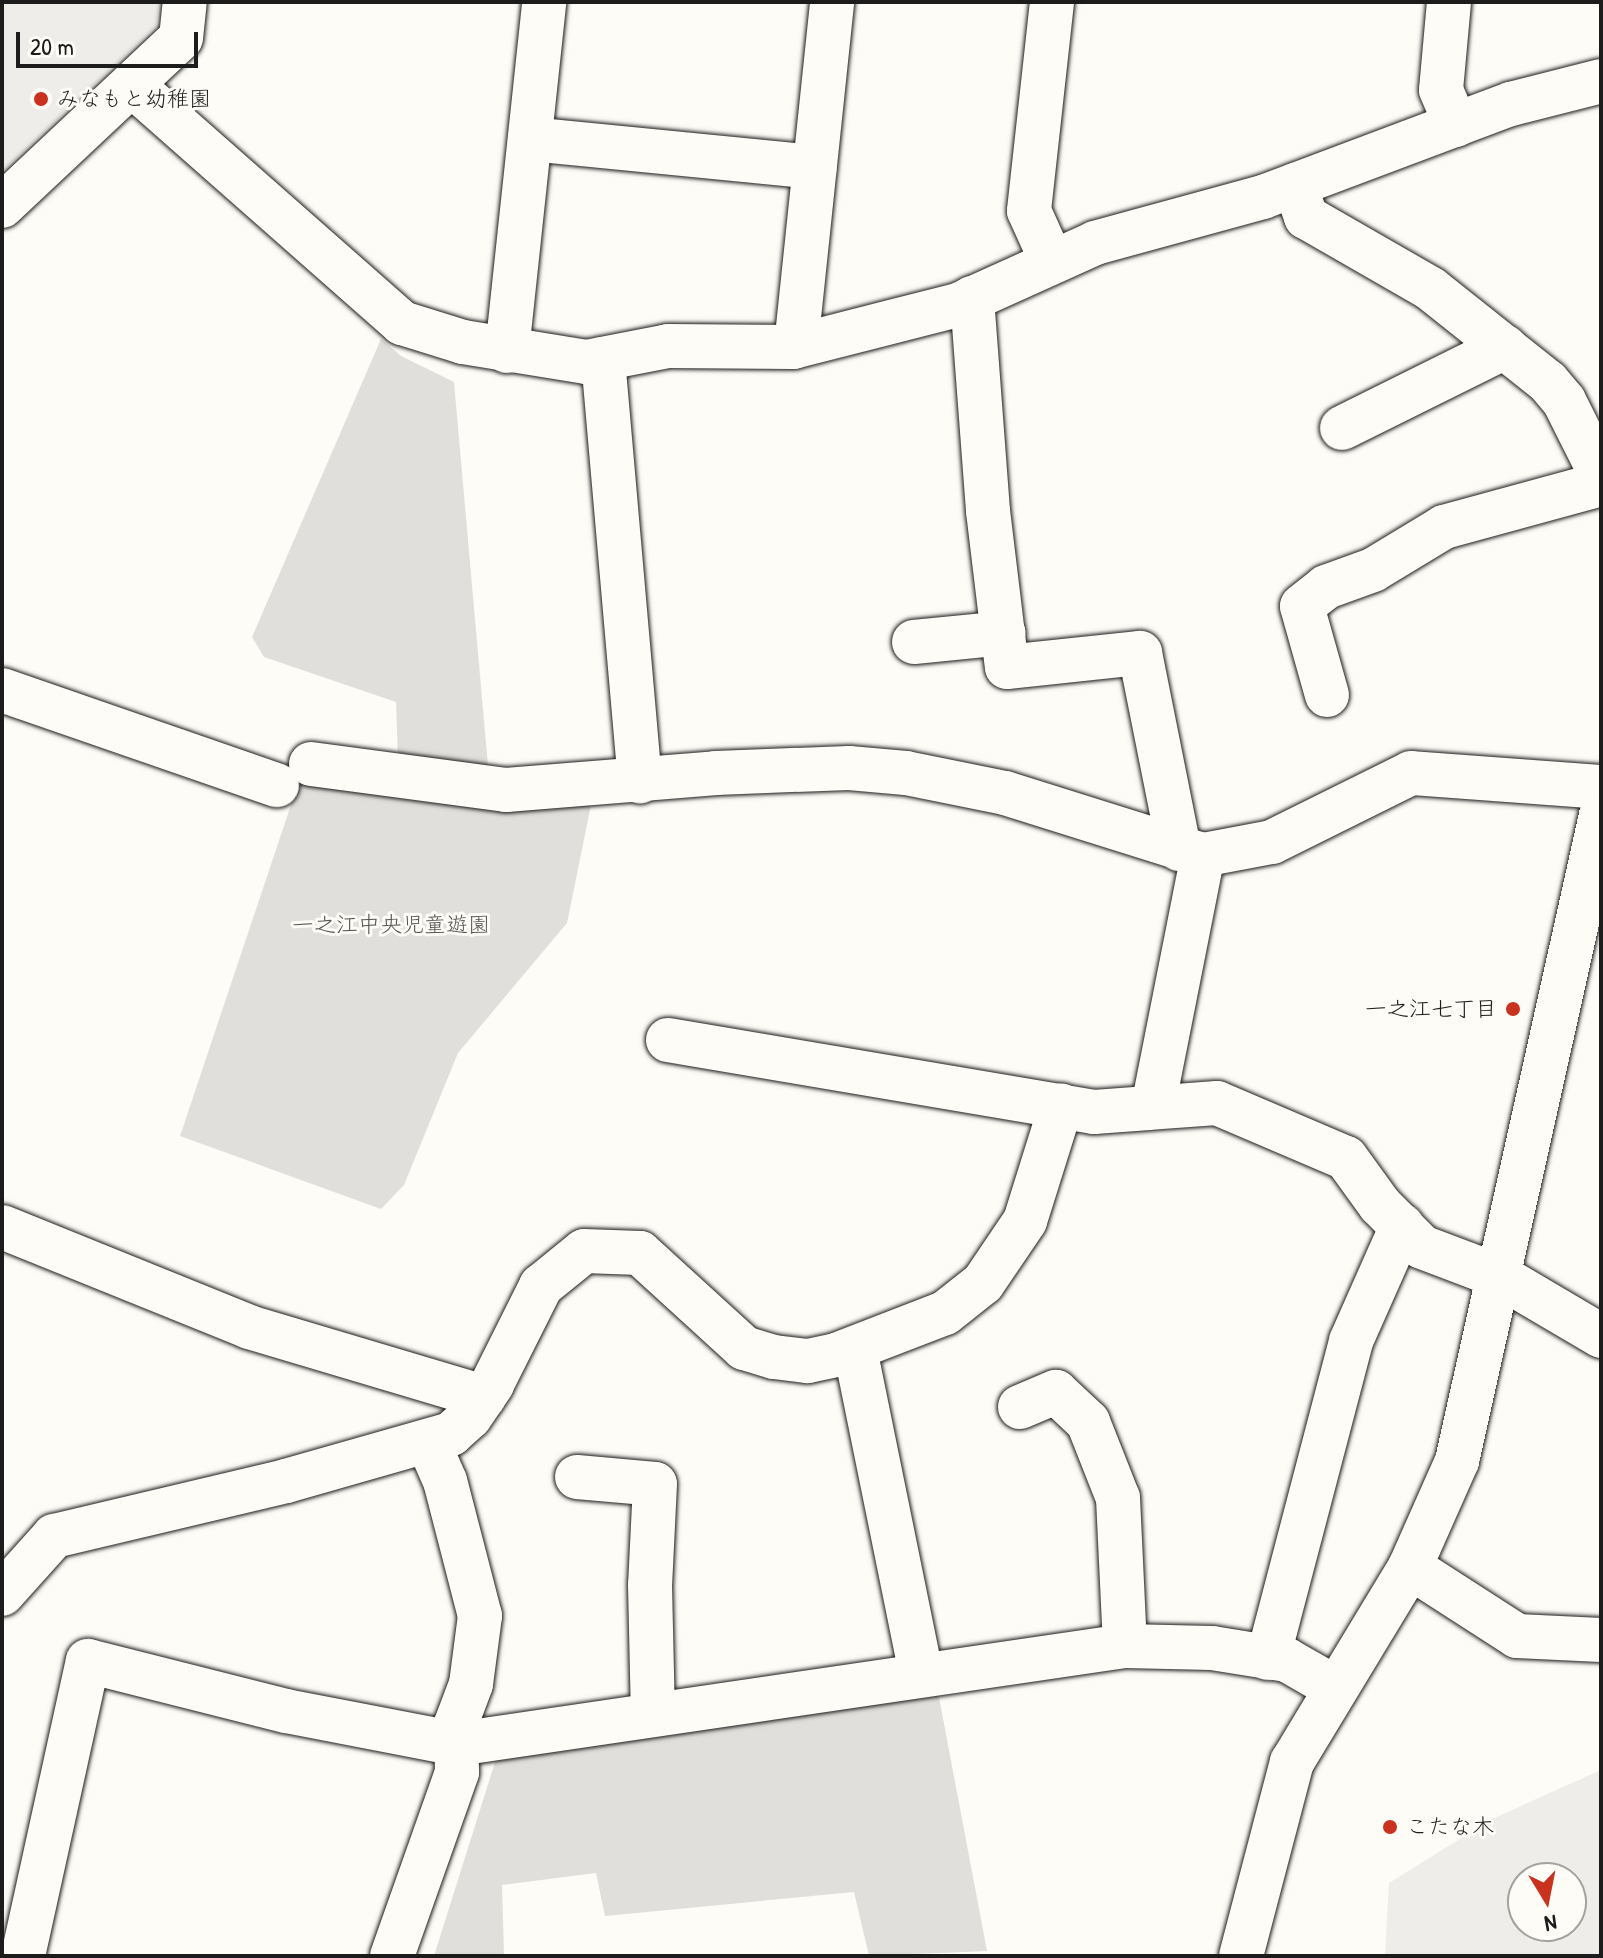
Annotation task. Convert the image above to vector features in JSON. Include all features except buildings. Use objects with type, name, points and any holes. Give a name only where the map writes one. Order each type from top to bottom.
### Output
[{"type":"street","points":[[2,206],[181,38],[185,2]]},
{"type":"street","points":[[507,351],[544,2]]},
{"type":"street","points":[[796,346],[832,2]]},
{"type":"street","points":[[1052,2],[1029,211],[1052,262]]},
{"type":"street","points":[[1449,2],[1441,90],[1456,125]]},
{"type":"street","points":[[132,85],[402,323],[507,351],[586,362],[668,346],[796,346],[972,298],[1052,262],[1159,222],[1295,185],[1511,104],[1601,81]]},
{"type":"street","points":[[530,139],[815,167]]},
{"type":"street","points":[[1295,185],[1306,217],[1431,289],[1505,347],[1564,401],[1601,475]]},
{"type":"street","points":[[972,298],[988,511],[1007,667],[1140,653],[1191,852],[1153,1107]]},
{"type":"street","points":[[1342,428],[1505,347]]},
{"type":"street","points":[[603,359],[640,781]]},
{"type":"street","points":[[1327,695],[1302,606],[1326,587],[1373,570],[1444,527],[1601,484]]},
{"type":"street","points":[[914,642],[1004,633]]},
{"type":"street","points":[[2,690],[294,774],[506,790],[849,768],[906,773],[1005,793],[1191,852],[1272,842],[1411,773],[1601,787]]},
{"type":"street","points":[[1241,1956],[1292,1762],[1334,1687],[1410,1567],[1457,1461],[1501,1277],[1601,815]]},
{"type":"street","points":[[668,1040],[1094,1112],[1217,1103],[1346,1158],[1422,1247],[1501,1277],[1601,1336]]},
{"type":"street","points":[[2,1594],[54,1536],[451,1434],[484,1397],[541,1286],[584,1251],[640,1253],[744,1348],[808,1361],[855,1349],[945,1313],[983,1283],[1025,1221],[1061,1106]]},
{"type":"street","points":[[1268,1658],[1351,1341],[1402,1226]]},
{"type":"street","points":[[2,1227],[249,1327],[484,1397]]},
{"type":"street","points":[[855,1349],[921,1674]]},
{"type":"street","points":[[1020,1407],[1056,1392],[1088,1422],[1118,1498],[1125,1646]]},
{"type":"street","points":[[392,1956],[457,1772],[457,1744],[480,1616],[445,1481],[428,1442]]},
{"type":"street","points":[[577,1477],[655,1484],[650,1585],[653,1713]]},
{"type":"street","points":[[1410,1567],[1517,1636],[1601,1640]]},
{"type":"street","points":[[23,1956],[88,1661],[286,1711],[457,1744],[1125,1646],[1212,1648],[1287,1660],[1334,1687]]},
{"type":"shaded area","name":"みなもと幼稚園","points":[[2,2],[159,2],[156,26],[2,171]]},
{"type":"shaded area","points":[[1601,1770],[1601,1956],[1385,1956],[1389,1883],[1492,1819]]},
{"type":"green space","points":[[381,339],[401,356],[454,382],[488,766],[398,760],[396,702],[264,657],[252,637]]},
{"type":"green space","name":"一之江中央児童遊園","points":[[301,775],[593,795],[567,923],[458,1053],[404,1185],[381,1209],[180,1136]]},
{"type":"green space","points":[[938,1692],[987,1951],[869,1956],[854,1892],[605,1916],[596,1873],[502,1885],[504,1956],[434,1956],[496,1759]]},
{"type":"place","name":"みなもと幼稚園","points":[[41,99]]},
{"type":"place","name":"一之江七丁目","points":[[1513,1009]]},
{"type":"place","name":"こたな木","points":[[1390,1827]]}]
